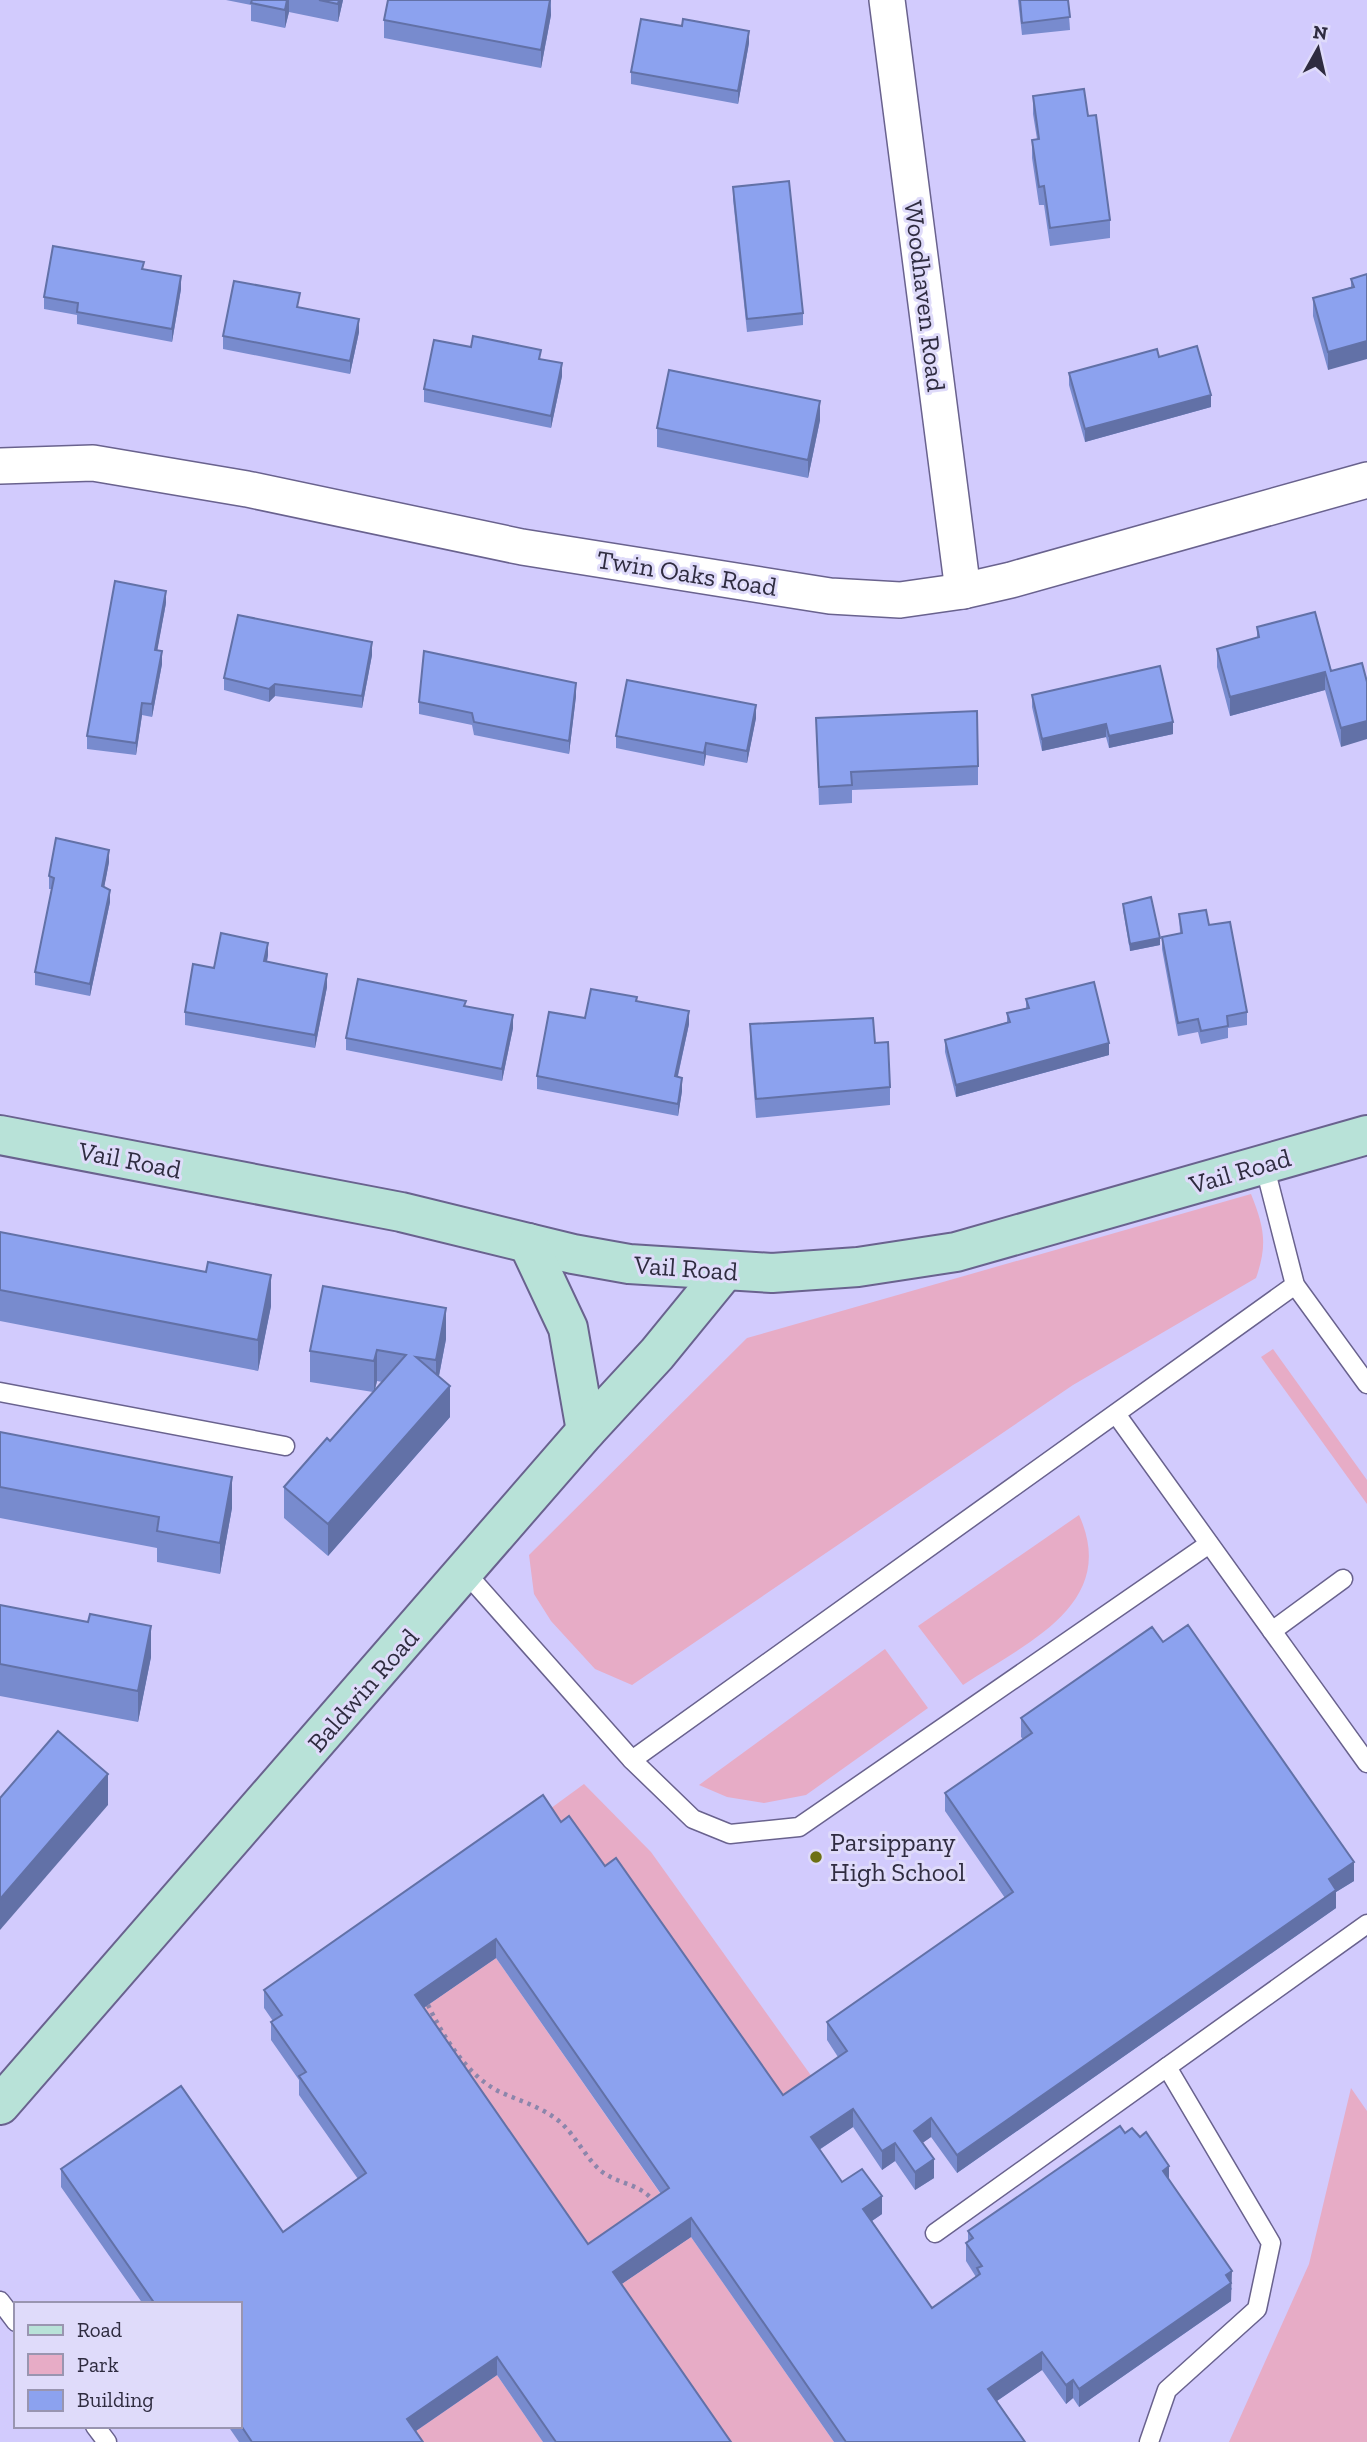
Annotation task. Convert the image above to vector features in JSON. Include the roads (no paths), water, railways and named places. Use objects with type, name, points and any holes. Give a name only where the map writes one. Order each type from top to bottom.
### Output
[{"type":"street","name":"Woodhaven Road","points":[[887,0],[962,591]]},
{"type":"street","name":"Twin Oaks Road","points":[[2,474],[93,463],[247,489],[522,547],[830,596],[900,600],[962,591],[1367,480]]},
{"type":"street","name":"Vail Road","points":[[0,1135],[401,1212],[629,1264],[724,1272],[858,1267],[956,1252],[1367,1135]]},
{"type":"street","points":[[528,1243],[568,1328],[586,1431]]},
{"type":"street","name":"Baldwin Road","points":[[0,2105],[466,1573],[586,1431],[657,1354],[724,1272]]},
{"type":"lane","points":[[1265,1164],[1295,1285],[1367,1384]]},
{"type":"lane","points":[[632,1760],[1295,1285]]},
{"type":"lane","points":[[0,1391],[285,1446]]},
{"type":"lane","points":[[1115,1414],[1367,1763]]},
{"type":"lane","points":[[466,1573],[632,1760],[693,1819],[730,1834],[799,1826],[1209,1544]]},
{"type":"lane","points":[[1272,1631],[1343,1579]]},
{"type":"lane","points":[[935,2233],[1367,1924]]},
{"type":"lane","points":[[1149,2442],[1167,2390],[1257,2309],[1271,2243],[1167,2067]]},
{"type":"lane","points":[[0,2301],[14,2319]]},
{"type":"place","name":"Parsippany High School","points":[[816,1857]]}]
